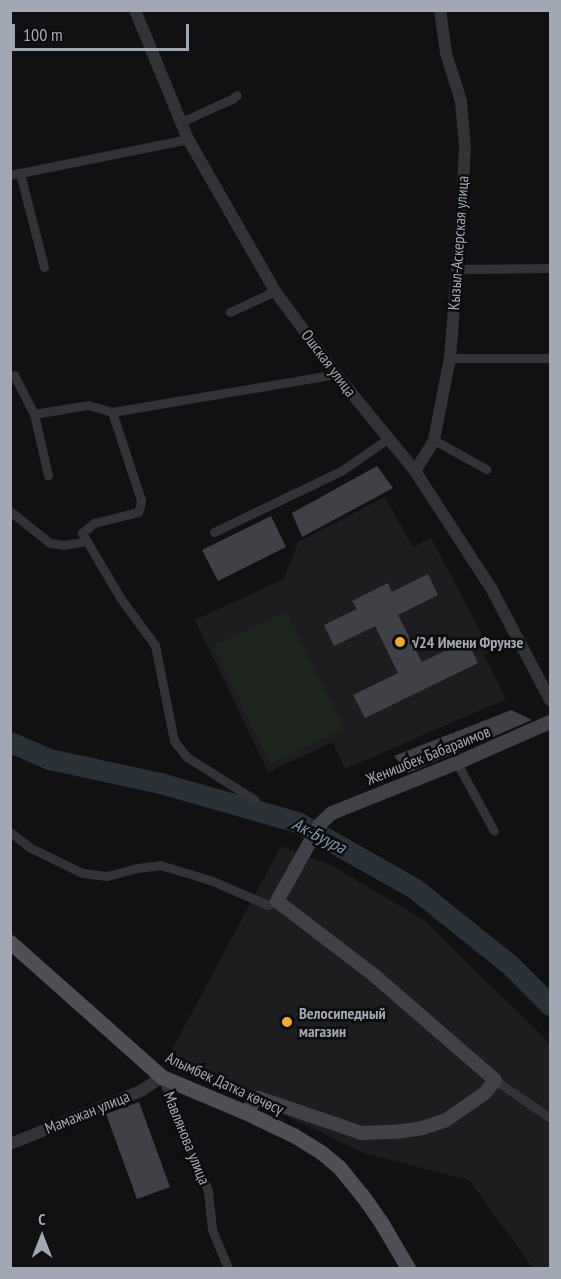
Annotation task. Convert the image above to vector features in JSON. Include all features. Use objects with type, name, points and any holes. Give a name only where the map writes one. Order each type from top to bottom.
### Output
[{"type":"main road","name":"Женишбек Бабараимов","points":[[277,901],[320,824],[332,813],[457,763],[550,722]]},
{"type":"main road","points":[[245,1112],[259,1098],[361,1133],[395,1132],[422,1128],[446,1120],[485,1093],[495,1080],[375,976],[277,901]]},
{"type":"main road","name":"Алымбек Датка көчөсү","points":[[10,942],[162,1077],[295,1136],[339,1167],[382,1224],[408,1269]]},
{"type":"street","name":"Ошская улица","points":[[135,10],[188,139],[275,291],[336,374],[415,471],[491,588],[550,700]]},
{"type":"street","name":"Кызыл-Аскерская улица","points":[[415,471],[434,440],[450,358],[465,146],[460,101],[446,53],[440,10]]},
{"type":"street","points":[[181,122],[237,95]]},
{"type":"street","points":[[44,267],[15,174],[188,139]]},
{"type":"street","points":[[456,269],[550,268]]},
{"type":"street","points":[[230,312],[275,291]]},
{"type":"street","points":[[450,358],[550,358]]},
{"type":"street","points":[[34,414],[88,405],[112,412],[336,374]]},
{"type":"street","points":[[14,375],[34,414],[48,475]]},
{"type":"street","points":[[112,412],[141,500],[140,506],[138,512],[87,527],[82,533],[120,599],[155,645],[174,741],[187,757],[255,800]]},
{"type":"street","points":[[213,532],[341,471],[389,438]]},
{"type":"street","points":[[434,440],[486,469]]},
{"type":"street","points":[[10,511],[50,543],[64,545],[86,541]]},
{"type":"street","points":[[457,763],[494,831]]},
{"type":"street","points":[[10,832],[29,847],[82,873],[107,876],[137,868],[160,866],[210,880],[268,905],[277,901]]},
{"type":"street","name":"Мамажан улица","points":[[10,1144],[141,1091],[162,1077]]},
{"type":"street","name":"Мавлянова улица","points":[[162,1077],[208,1191],[212,1230],[228,1269]]},
{"type":"street","points":[[495,1080],[550,1118]]},
{"type":"shaded area","points":[[385,497],[413,547],[431,538],[491,651],[484,655],[506,699],[345,769],[333,742],[268,772],[195,620],[284,579],[298,542]]},
{"type":"shaded area","points":[[287,611],[344,729],[270,764],[213,646]]},
{"type":"shaded area","points":[[281,846],[329,864],[424,920],[550,1044],[550,1268],[533,1268],[469,1180],[364,1153],[167,1059]]},
{"type":"building","points":[[377,466],[393,488],[302,537],[292,513]]},
{"type":"building","points":[[271,516],[286,547],[218,581],[202,550]]},
{"type":"building","points":[[428,574],[438,595],[398,615],[422,662],[467,640],[478,663],[365,718],[353,695],[398,673],[375,626],[334,646],[324,625],[357,609],[352,601],[388,583],[392,592]]},
{"type":"building","points":[[511,710],[532,720],[408,773],[394,756]]},
{"type":"building","points":[[139,1102],[170,1187],[137,1199],[106,1114]]},
{"type":"waterway","name":"Ак-Буура","points":[[10,742],[49,759],[160,783],[297,822],[414,888],[509,964],[550,1005]]},
{"type":"place","name":"√24 Имени Фрунзе","points":[[400,642]]},
{"type":"place","name":"Велосипедный магазин","points":[[287,1022]]}]
